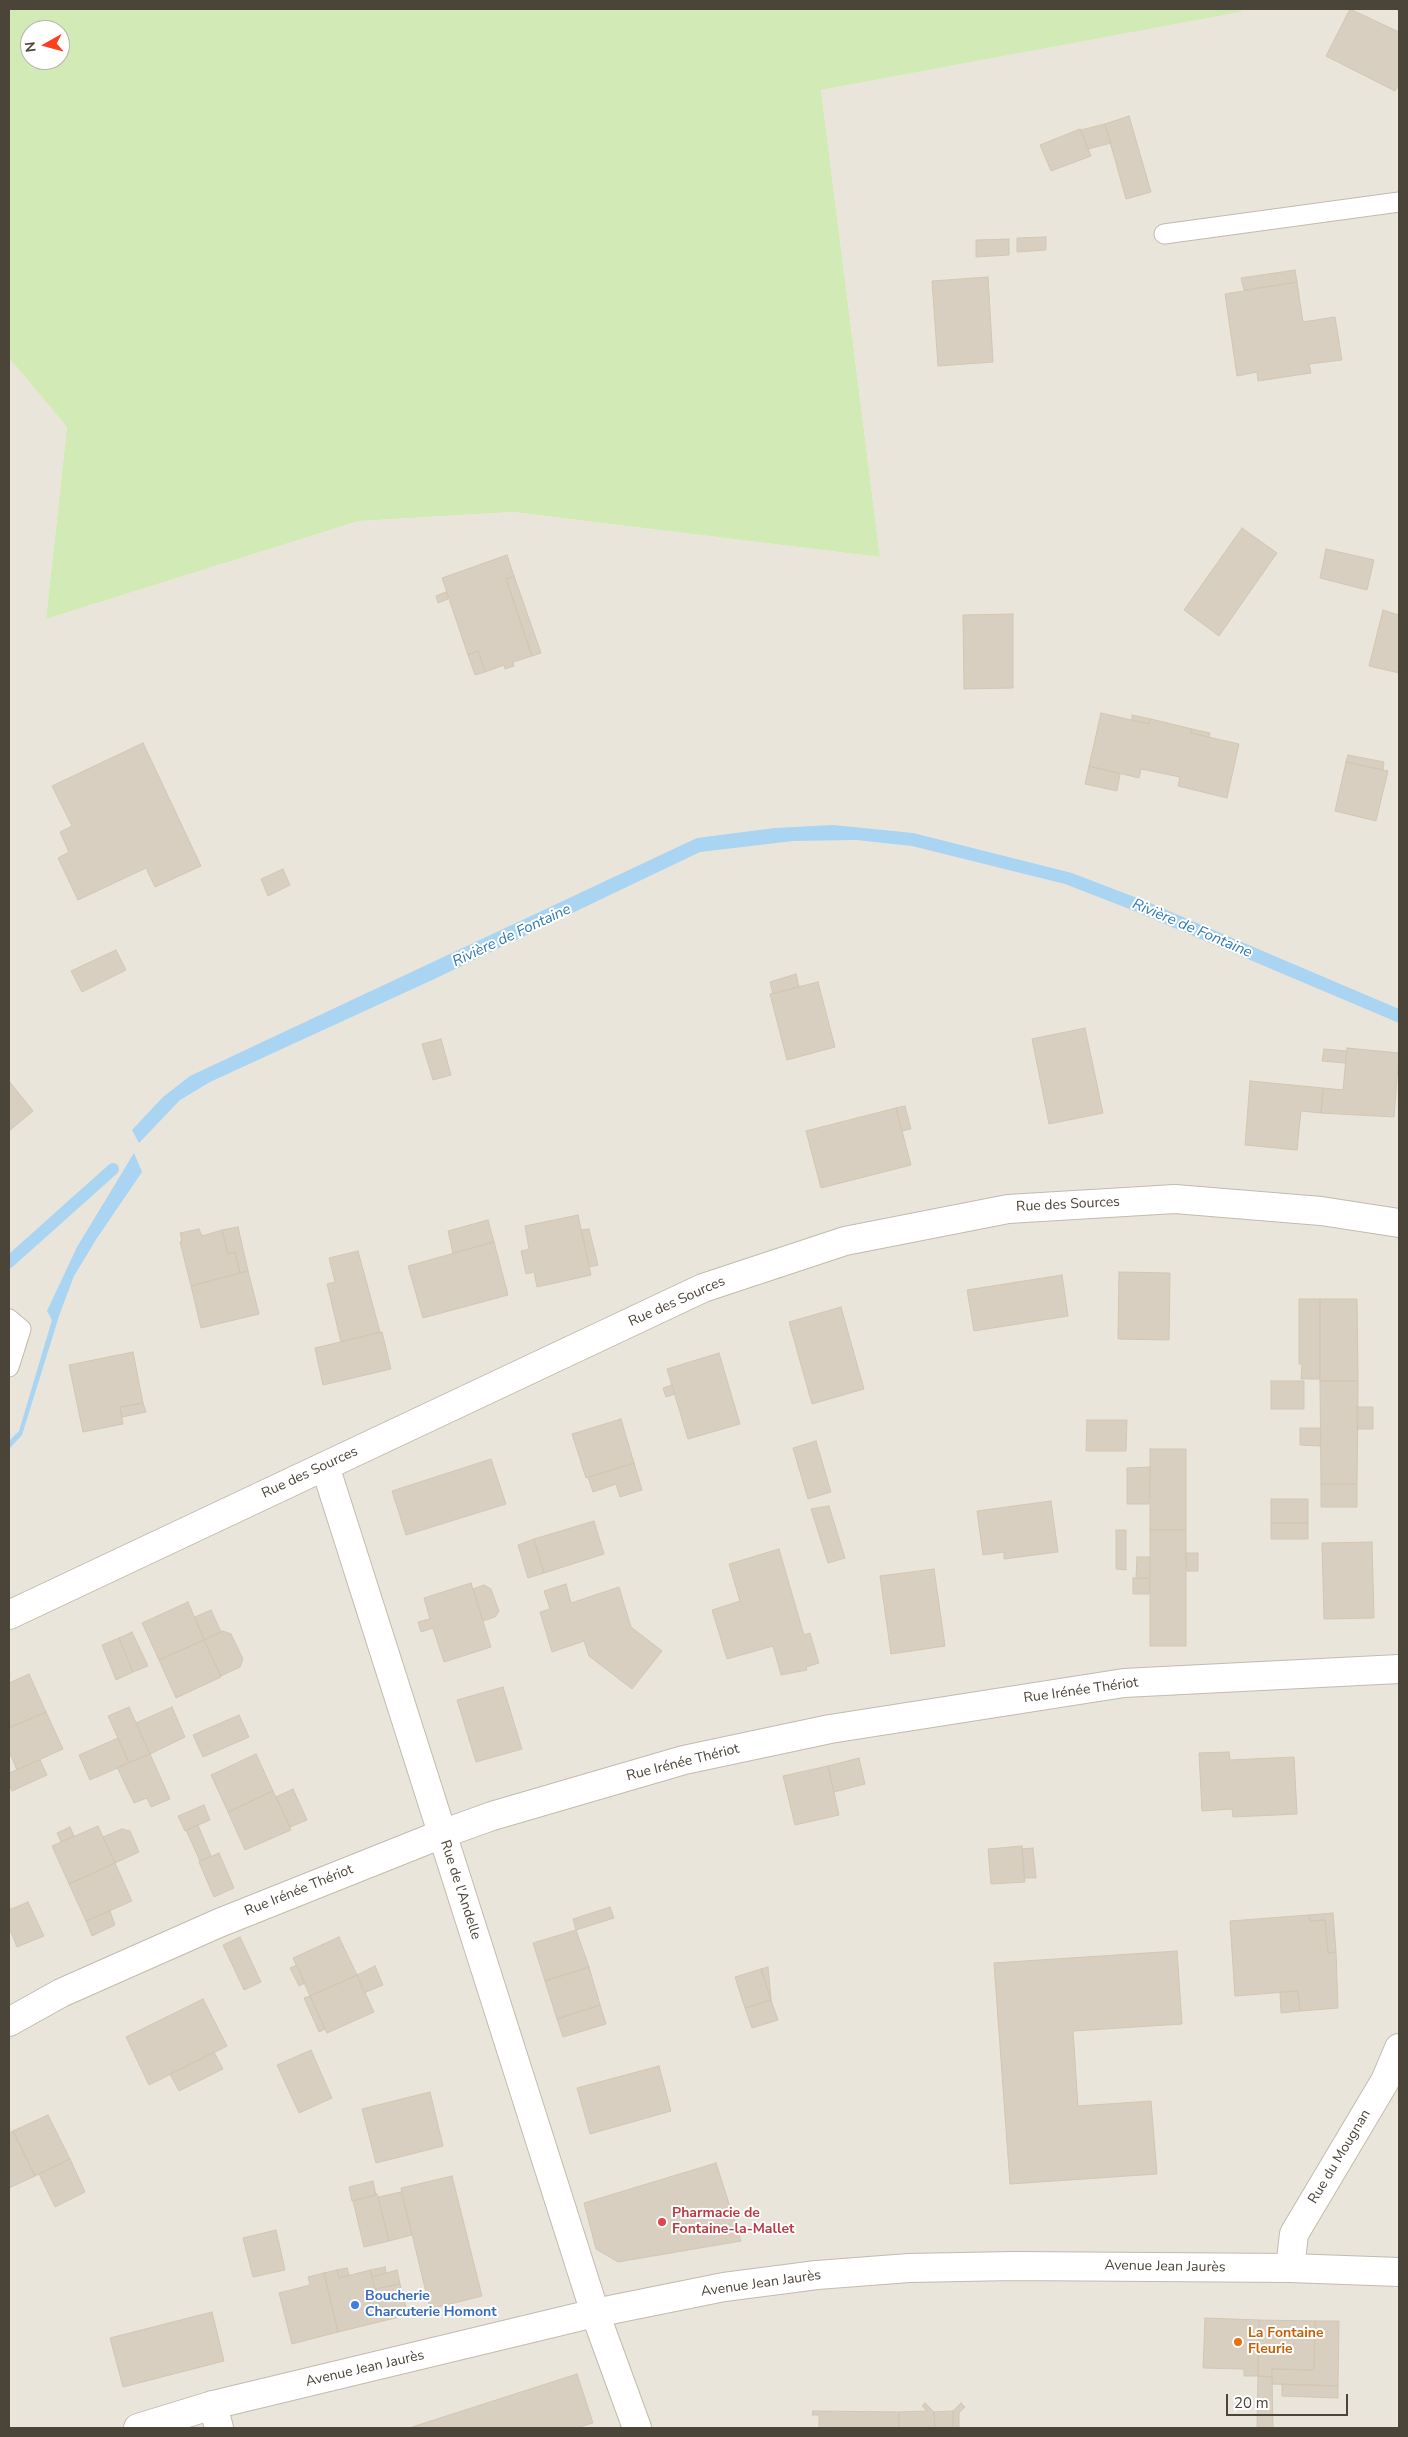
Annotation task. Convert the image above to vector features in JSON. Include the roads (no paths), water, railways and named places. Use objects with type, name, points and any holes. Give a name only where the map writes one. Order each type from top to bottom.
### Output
[{"type":"street","name":"Rue des Sources","points":[[9,1615],[703,1288],[845,1241],[1008,1208],[1175,1199],[1321,1211],[1399,1223]]},
{"type":"street","name":"Rue de l'Andelle","points":[[325,1466],[595,2314],[637,2428]]},
{"type":"street","name":"Rue Irénée Thériot","points":[[9,2022],[61,1993],[219,1923],[442,1834],[492,1816],[684,1760],[830,1729],[1124,1683],[1399,1669]]},
{"type":"street","name":"Rue du Mougnan","points":[[1290,2268],[1294,2234],[1385,2080],[1399,2048]]},
{"type":"street","name":"Avenue Jean Jaurès","points":[[138,2428],[216,2417],[595,2314],[724,2287],[817,2275],[909,2268],[1014,2266],[1290,2268],[1399,2272]]},
{"type":"lane","points":[[1164,234],[1399,202]]},
{"type":"lane","points":[[9,1319],[21,1329],[9,1367]]},
{"type":"water","points":[[833,825],[913,833],[1072,873],[1150,903],[1399,1009],[1399,1023],[1132,910],[1065,884],[912,846],[856,840],[793,841],[700,852],[430,981],[210,1082],[180,1100],[139,1143],[132,1130],[163,1097],[190,1076],[697,838],[775,828]]},
{"type":"water","points":[[134,1153],[142,1172],[97,1238],[74,1276],[60,1313],[22,1435],[9,1449],[9,1441],[19,1431],[52,1320],[47,1311],[77,1247]]},
{"type":"waterway","name":"Rivière de Fontaine","points":[[9,1262],[113,1169]]},
{"type":"place","name":"Pharmacie de Fontaine-la-Mallet","points":[[662,2222]]},
{"type":"place","name":"Boucherie Charcuterie Homont","points":[[355,2305]]},
{"type":"place","name":"La Fontaine Fleurie","points":[[1238,2342]]}]
